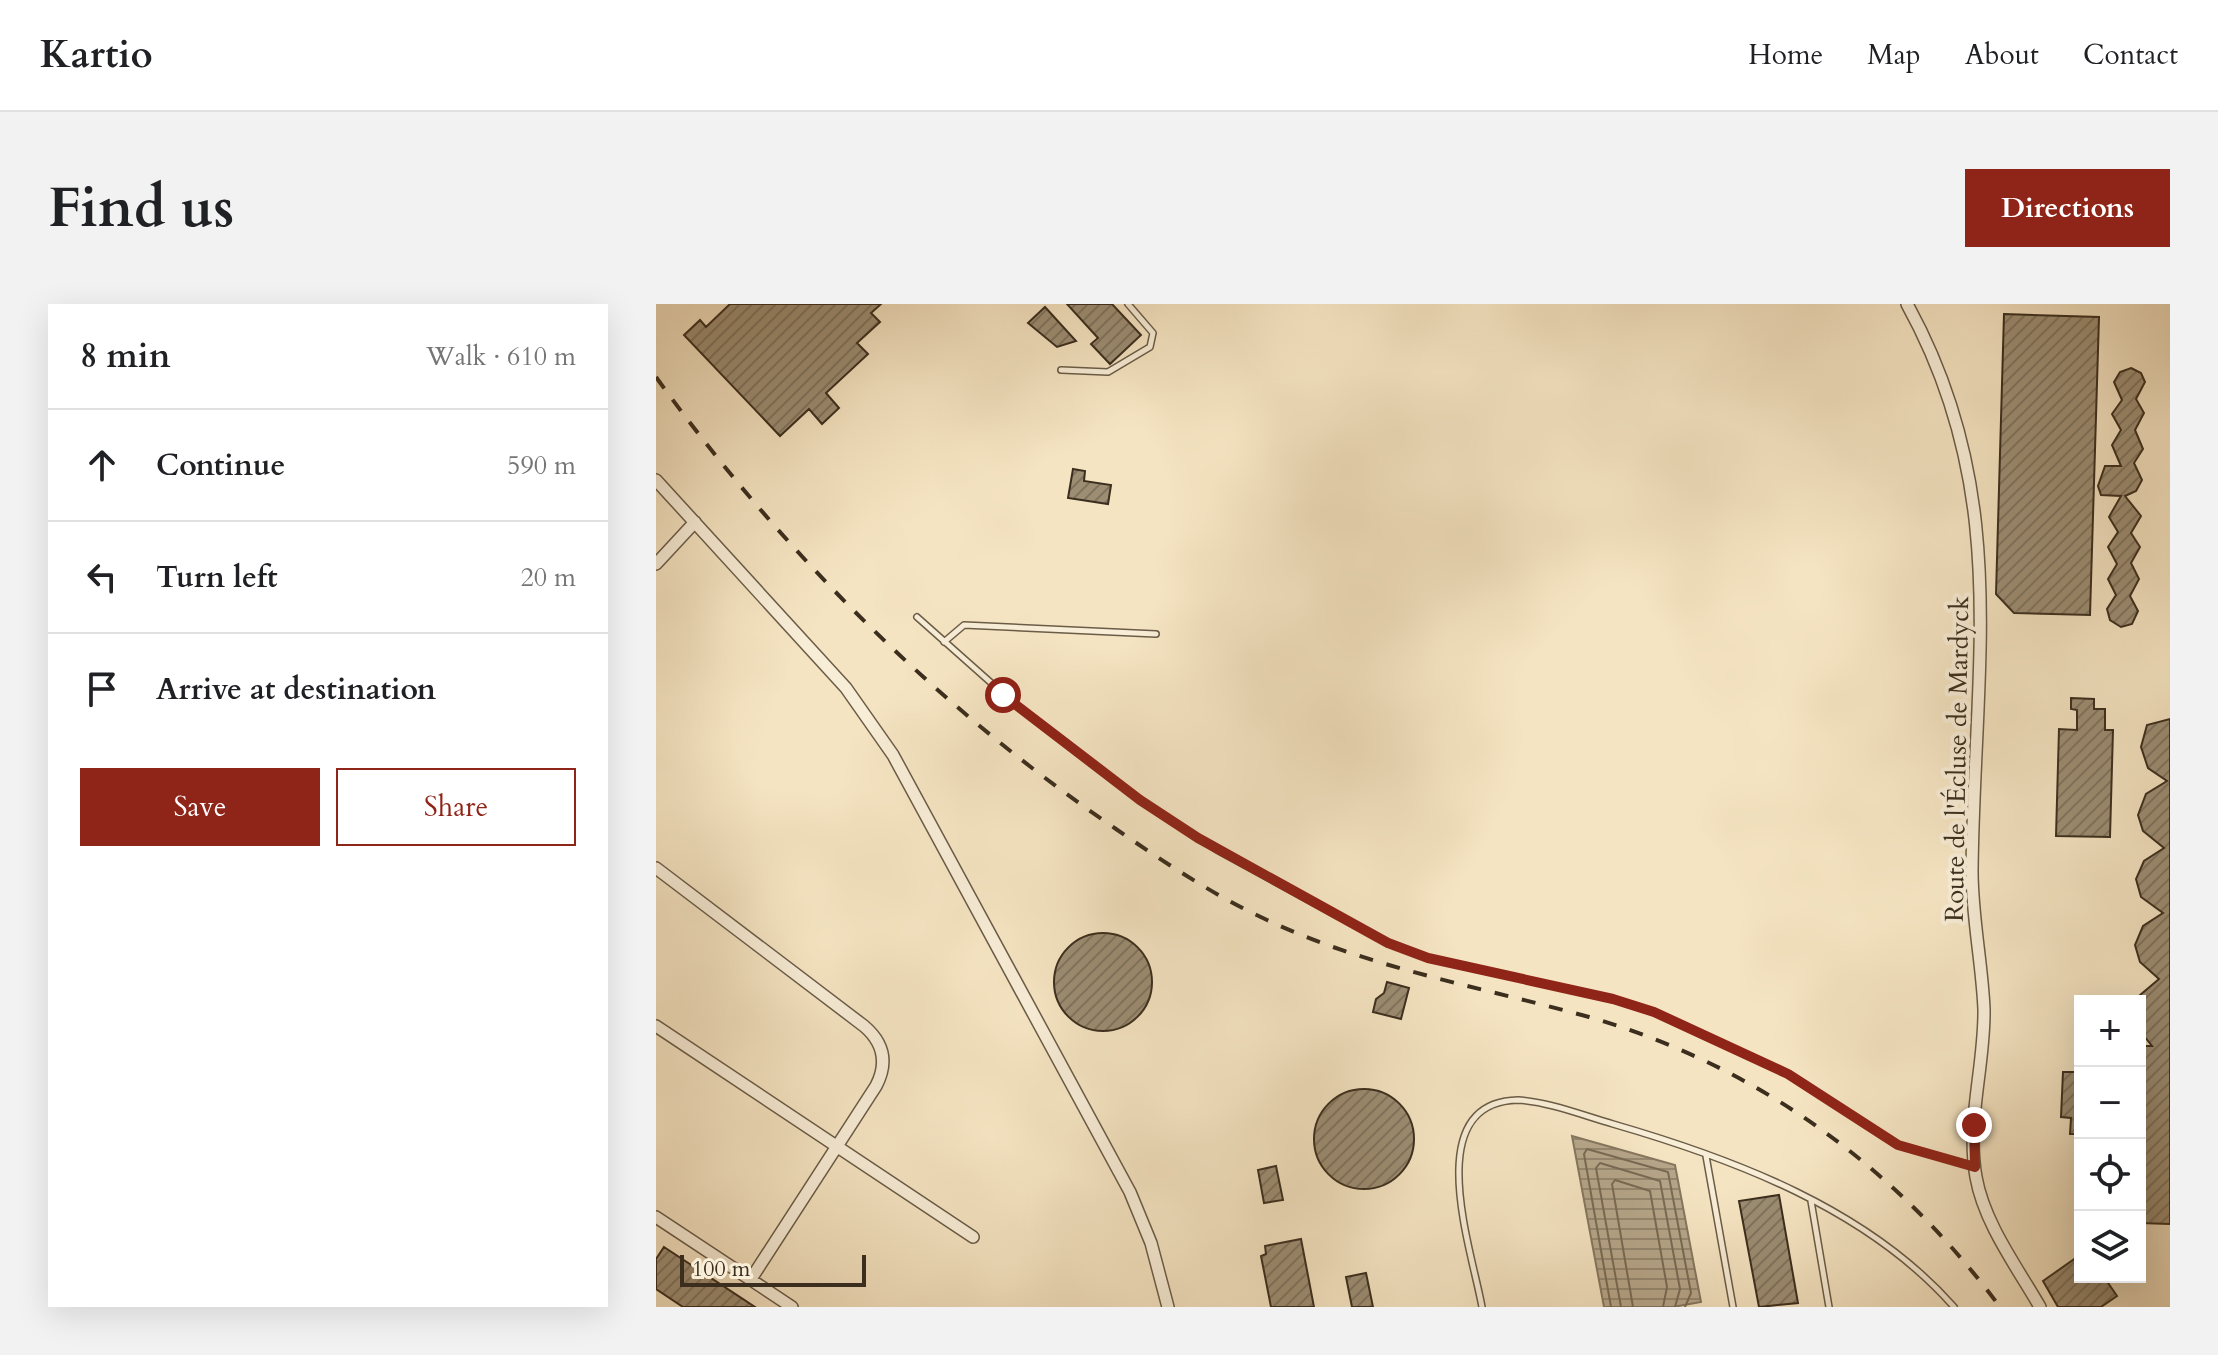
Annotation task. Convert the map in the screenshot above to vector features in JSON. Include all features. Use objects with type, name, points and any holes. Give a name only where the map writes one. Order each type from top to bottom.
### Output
[{"type":"street","name":"Route de l'Écluse de Mardyck","points":[[1907,304],[1937,364],[1961,433],[1980,546],[1972,873],[1984,1014],[1974,1115],[1975,1167],[1988,1211],[2040,1307]]},
{"type":"street","points":[[656,480],[846,688],[893,755],[1130,1192],[1151,1243],[1168,1307]]},
{"type":"street","points":[[656,564],[695,522]]},
{"type":"street","points":[[656,868],[864,1026],[879,1042],[884,1059],[880,1076],[838,1147],[751,1279]]},
{"type":"street","points":[[656,1026],[973,1237]]},
{"type":"street","points":[[656,1217],[792,1307]]},
{"type":"lane","points":[[1061,370],[1108,372],[1150,347],[1153,333],[1128,304]]},
{"type":"lane","points":[[917,617],[1029,715],[1161,815],[1217,850],[1380,939],[1428,958],[1613,999],[1654,1012],[1788,1074],[1898,1145],[1975,1167]]},
{"type":"lane","points":[[944,642],[964,625],[1156,634]]},
{"type":"lane","points":[[1482,1307],[1458,1161],[1462,1135],[1485,1109],[1504,1101],[1532,1102],[1634,1130],[1706,1155],[1811,1200],[1877,1240],[1954,1307]]},
{"type":"lane","points":[[1706,1155],[1733,1307]]},
{"type":"lane","points":[[1811,1200],[1829,1307]]},
{"type":"water","points":[[1572,1136],[1675,1165],[1701,1302],[1673,1307],[1604,1307]]},
{"type":"building","points":[[730,304],[881,304],[871,313],[880,322],[857,343],[868,354],[826,393],[839,408],[822,424],[809,409],[780,436],[684,335],[700,320],[706,327]]},
{"type":"building","points":[[1067,304],[1112,304],[1141,335],[1110,364],[1091,344],[1098,338]]},
{"type":"building","points":[[1045,307],[1076,341],[1057,347],[1028,323]]},
{"type":"building","points":[[2004,314],[2099,317],[2090,615],[2014,613],[1996,594]]},
{"type":"building","points":[[2131,368],[2141,373],[2145,382],[2136,399],[2144,413],[2135,430],[2143,449],[2134,463],[2142,480],[2136,491],[2125,496],[2141,516],[2131,533],[2140,547],[2131,563],[2139,579],[2130,596],[2138,611],[2132,624],[2121,627],[2110,620],[2107,609],[2116,595],[2108,579],[2117,564],[2108,547],[2118,532],[2109,517],[2121,496],[2101,495],[2098,486],[2105,466],[2121,466],[2112,445],[2121,430],[2112,414],[2122,400],[2114,382],[2120,372]]},
{"type":"building","points":[[1073,469],[1085,471],[1084,481],[1111,485],[1108,504],[1068,498]]},
{"type":"building","points":[[2071,698],[2094,699],[2094,709],[2105,709],[2105,730],[2113,730],[2110,837],[2056,836],[2059,729],[2077,730],[2077,710],[2071,709]]},
{"type":"building","points":[[2170,719],[2170,1224],[2146,1223],[2146,1046],[2152,1046],[2146,1038],[2146,995],[2140,995],[2159,979],[2140,962],[2135,945],[2143,926],[2163,913],[2141,897],[2136,879],[2144,861],[2164,848],[2143,831],[2138,815],[2146,794],[2167,781],[2148,768],[2141,747],[2147,725]]},
{"type":"building","points":[[1103,933],[1122,937],[1138,947],[1148,963],[1152,982],[1148,1001],[1138,1017],[1122,1027],[1103,1031],[1084,1027],[1068,1017],[1058,1001],[1054,982],[1058,963],[1068,947],[1084,937]]},
{"type":"building","points":[[1387,982],[1409,988],[1401,1019],[1373,1012],[1376,999],[1384,993]]},
{"type":"building","points":[[2063,1072],[2074,1072],[2074,1134],[2070,1134],[2071,1118],[2061,1117]]},
{"type":"building","points":[[1364,1089],[1383,1093],[1399,1104],[1410,1120],[1414,1139],[1410,1158],[1399,1174],[1383,1185],[1364,1189],[1345,1185],[1329,1174],[1318,1158],[1314,1139],[1318,1120],[1329,1104],[1345,1093]]},
{"type":"building","points":[[1276,1166],[1283,1200],[1264,1203],[1258,1170]]},
{"type":"building","points":[[1779,1195],[1798,1303],[1759,1307],[1739,1201]]},
{"type":"building","points":[[1301,1239],[1314,1307],[1271,1307],[1261,1256],[1266,1254],[1265,1246]]},
{"type":"building","points":[[664,1247],[755,1307],[683,1307],[656,1289],[656,1259]]},
{"type":"building","points":[[2074,1259],[2074,1283],[2108,1283],[2117,1296],[2101,1307],[2058,1307],[2043,1281]]},
{"type":"building","points":[[1366,1273],[1373,1307],[1352,1307],[1346,1277]]},
{"type":"railway","points":[[656,377],[756,505],[866,623],[986,731],[1116,829],[1227,900],[1306,937],[1385,964],[1589,1017],[1651,1038],[1710,1063],[1766,1093],[1819,1128],[1869,1167],[1916,1210],[2000,1307]]},
{"type":"route","points":[[1003,695],[1140,800],[1198,838],[1404,950],[1613,999],[1675,1020],[1788,1074],[1891,1141],[1924,1155],[1975,1167],[1974,1125]]}]
